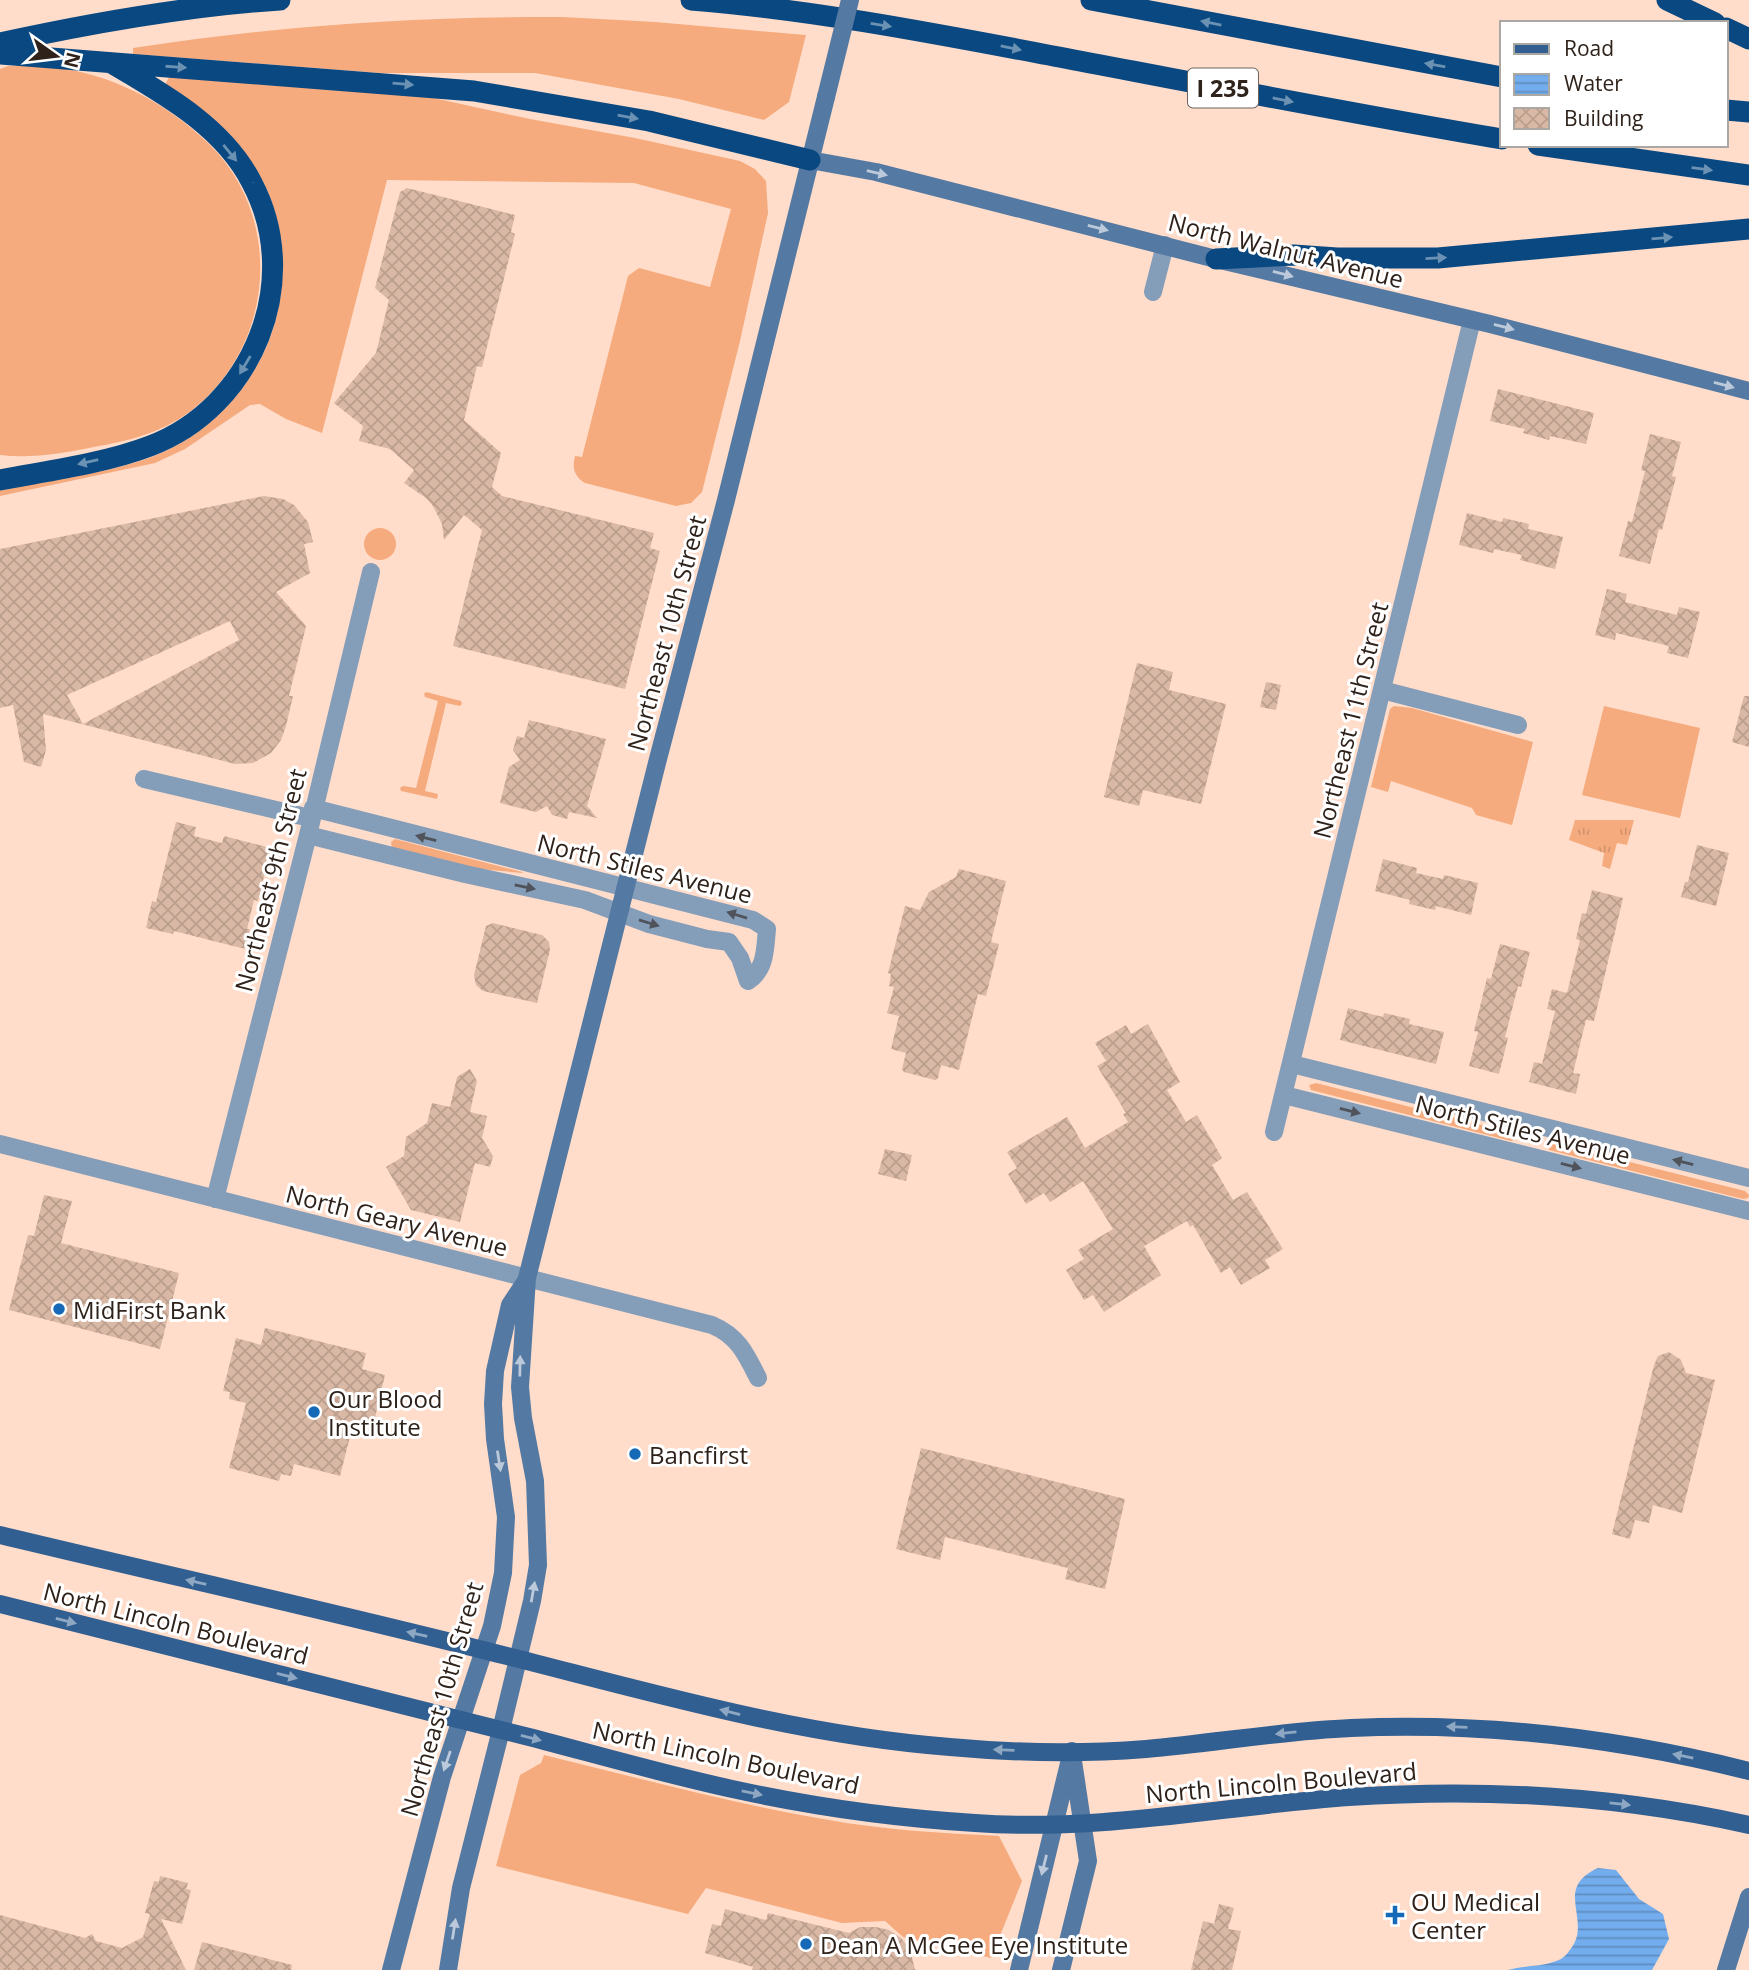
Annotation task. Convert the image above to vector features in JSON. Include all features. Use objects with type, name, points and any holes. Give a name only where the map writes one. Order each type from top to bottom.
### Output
[{"type":"highway","points":[[0,43],[72,27],[280,0]]},
{"type":"highway","name":"I 235","points":[[691,0],[765,7],[944,35],[1398,122],[1500,139]]},
{"type":"highway","name":"I 235","points":[[1091,0],[1500,77]]},
{"type":"highway","points":[[1667,0],[1711,21]]},
{"type":"highway","points":[[1728,29],[1749,39]]},
{"type":"highway","points":[[0,54],[474,91],[649,121],[810,160]]},
{"type":"highway","points":[[0,480],[90,462],[151,446],[201,416],[219,401],[246,365],[259,342],[271,297],[271,241],[252,181],[228,148],[207,127],[161,92],[108,61]]},
{"type":"highway","points":[[1728,110],[1749,112]]},
{"type":"highway","points":[[1552,147],[1749,175]]},
{"type":"highway","points":[[1216,259],[1294,255],[1337,258],[1438,258],[1749,229]]},
{"type":"highway","points":[[0,468],[25,475]]},
{"type":"main road","name":"Northeast 10th Street","points":[[448,1970],[461,1888],[532,1601],[538,1565],[535,1481],[520,1387],[527,1278],[726,500],[850,0]]},
{"type":"main road","name":"North Walnut Avenue","points":[[810,160],[876,172],[1749,391]]},
{"type":"main road","name":"Northeast 10th Street","points":[[391,1970],[442,1777],[492,1626],[503,1573],[505,1499],[495,1439],[495,1371],[510,1305],[527,1278]]},
{"type":"main road","name":"North Lincoln Boulevard","points":[[0,1535],[821,1732],[953,1748],[1072,1751],[1152,1748],[1320,1730],[1422,1726],[1489,1728],[1656,1750],[1749,1771]]},
{"type":"main road","name":"North Lincoln Boulevard","points":[[0,1604],[730,1788],[830,1808],[897,1817],[976,1824],[1083,1824],[1348,1797],[1473,1794],[1552,1797],[1619,1804],[1715,1817],[1749,1825]]},
{"type":"main road","points":[[1061,1970],[1088,1861],[1072,1751]]},
{"type":"main road","points":[[1019,1970],[1072,1751]]},
{"type":"main road","points":[[1730,1966],[1749,1897]]},
{"type":"street","points":[[1153,292],[1165,245]]},
{"type":"street","name":"Northeast 11th Street","points":[[1274,1132],[1472,320]]},
{"type":"street","name":"Northeast 9th Street","points":[[215,1199],[371,572]]},
{"type":"street","points":[[1382,690],[1518,725]]},
{"type":"street","name":"North Stiles Avenue","points":[[144,779],[310,820],[626,887],[753,920],[767,929],[764,959],[757,975],[748,981],[740,958],[729,942],[649,924],[585,900],[465,874],[310,820]]},
{"type":"street","name":"North Stiles Avenue","points":[[1292,1064],[1749,1178]]},
{"type":"street","name":"North Stiles Avenue","points":[[1284,1094],[1749,1211]]},
{"type":"street","points":[[1533,1156],[1540,1126]]},
{"type":"street","name":"North Geary Avenue","points":[[0,1144],[721,1329],[737,1340],[758,1378]]},
{"type":"green space","points":[[563,17],[806,35],[789,102],[764,120],[679,99],[535,73],[380,73],[133,54],[133,48],[294,28],[455,18]]},
{"type":"green space","points":[[8,66],[50,67],[94,75],[156,103],[175,115],[209,144],[234,175],[250,209],[259,245],[260,283],[253,320],[238,355],[217,386],[188,413],[155,431],[119,442],[59,453],[36,456],[0,455],[0,69]]},
{"type":"green space","points":[[169,77],[420,95],[740,161],[755,169],[766,181],[768,213],[740,341],[702,492],[691,503],[676,506],[585,483],[576,475],[574,460],[575,456],[582,457],[628,276],[639,268],[710,287],[731,209],[634,183],[387,180],[322,433],[286,419],[260,404],[250,405],[185,449],[155,463],[0,496],[0,490],[106,470],[140,461],[169,449],[196,433],[220,413],[241,390],[258,364],[271,336],[279,306],[282,262],[277,219],[268,192],[248,162],[165,85]]},
{"type":"green space","points":[[380,528],[391,533],[396,544],[391,555],[380,560],[369,555],[364,544],[369,533]]},
{"type":"green space","points":[[426,692],[461,701],[462,704],[460,706],[446,703],[425,791],[438,794],[437,799],[401,791],[400,788],[416,788],[438,701],[425,697]]},
{"type":"green space","points":[[1394,706],[1412,708],[1533,742],[1512,825],[1476,815],[1472,808],[1391,781],[1388,792],[1371,787],[1390,709]]},
{"type":"green space","points":[[1604,706],[1700,728],[1680,818],[1582,795]]},
{"type":"green space","points":[[1575,820],[1634,820],[1627,845],[1617,843],[1610,869],[1602,866],[1604,853],[1569,840]]},
{"type":"green space","points":[[395,839],[523,873],[468,868],[392,849],[391,842]]},
{"type":"green space","points":[[1316,1083],[1513,1133],[1516,1139],[1511,1141],[1311,1090],[1309,1085]]},
{"type":"green space","points":[[1554,1143],[1745,1191],[1749,1195],[1743,1199],[1549,1150],[1548,1145]]},
{"type":"green space","points":[[544,1755],[793,1814],[892,1829],[999,1836],[1022,1881],[991,1958],[903,1937],[885,1921],[842,1923],[706,1888],[688,1914],[496,1866],[520,1775],[541,1763]]},
{"type":"water","points":[[1598,1868],[1616,1870],[1639,1899],[1663,1914],[1669,1939],[1652,1970],[1508,1970],[1549,1963],[1567,1954],[1576,1940],[1578,1929],[1575,1896],[1577,1886],[1584,1876]]},
{"type":"building","points":[[407,188],[515,215],[511,232],[515,234],[482,367],[477,366],[464,420],[501,453],[492,487],[502,496],[654,533],[650,548],[660,551],[625,689],[453,646],[482,530],[464,515],[444,540],[442,524],[433,506],[404,483],[414,470],[390,449],[359,441],[363,426],[334,403],[376,353],[389,300],[375,288],[400,192]]},
{"type":"building","points":[[1498,389],[1594,413],[1586,444],[1550,436],[1549,440],[1523,433],[1525,429],[1490,421]]},
{"type":"building","points":[[1650,434],[1681,442],[1672,476],[1676,477],[1650,564],[1619,556],[1628,521],[1632,522],[1645,471],[1641,470]]},
{"type":"building","points":[[264,496],[283,499],[294,505],[308,522],[313,542],[304,544],[310,573],[276,592],[306,626],[289,696],[293,696],[281,740],[271,753],[253,763],[235,764],[43,714],[46,750],[41,767],[24,762],[13,705],[0,708],[0,549]],"holes":[[[230,621],[239,640],[83,724],[67,695]]]},
{"type":"building","points":[[1467,513],[1502,522],[1503,518],[1529,524],[1528,529],[1563,537],[1555,569],[1520,560],[1522,555],[1494,549],[1493,553],[1459,545]]},
{"type":"building","points":[[1607,589],[1627,594],[1625,602],[1677,615],[1679,607],[1700,612],[1688,658],[1667,653],[1669,646],[1616,633],[1615,640],[1595,635]]},
{"type":"building","points":[[1137,663],[1173,672],[1169,690],[1226,704],[1201,804],[1143,790],[1139,806],[1104,797]]},
{"type":"building","points":[[1266,682],[1281,685],[1276,710],[1260,707]]},
{"type":"building","points":[[1744,696],[1749,696],[1749,747],[1732,742]]},
{"type":"building","points":[[529,720],[606,739],[587,806],[597,818],[569,812],[567,819],[552,815],[547,806],[536,812],[500,803],[509,767],[520,760],[513,750],[517,736],[524,738]]},
{"type":"building","points":[[176,822],[196,827],[194,836],[222,843],[224,836],[271,848],[258,901],[254,900],[245,949],[174,931],[173,934],[146,928],[152,901],[156,902]]},
{"type":"building","points":[[1697,845],[1729,853],[1716,906],[1681,897],[1685,882],[1688,882]]},
{"type":"building","points":[[1383,859],[1417,868],[1416,873],[1443,879],[1444,875],[1478,883],[1471,915],[1436,906],[1435,910],[1409,904],[1410,900],[1375,891]]},
{"type":"building","points":[[959,869],[1006,881],[991,942],[999,944],[986,996],[978,994],[959,1070],[941,1065],[935,1080],[904,1072],[902,1069],[906,1053],[891,1049],[899,1016],[887,1013],[894,987],[889,986],[891,974],[888,973],[905,906],[920,910],[929,892],[956,877]]},
{"type":"building","points":[[1592,890],[1623,898],[1594,1021],[1586,1020],[1573,1073],[1580,1074],[1576,1094],[1529,1082],[1534,1062],[1542,1064],[1555,1011],[1547,1009],[1552,989],[1567,993],[1580,940],[1576,939],[1582,913],[1586,914]]},
{"type":"building","points":[[493,923],[542,935],[549,942],[550,950],[537,1003],[483,991],[476,985],[474,975],[486,926]]},
{"type":"building","points":[[1500,944],[1530,952],[1505,1037],[1508,1038],[1499,1074],[1469,1066],[1478,1032],[1474,1031],[1487,978],[1491,979]]},
{"type":"building","points":[[1348,1008],[1383,1017],[1384,1013],[1410,1019],[1409,1024],[1444,1032],[1436,1064],[1340,1040]]},
{"type":"building","points":[[1148,1024],[1180,1082],[1167,1090],[1186,1122],[1197,1115],[1222,1158],[1212,1165],[1233,1200],[1247,1192],[1283,1249],[1265,1260],[1270,1268],[1241,1285],[1230,1267],[1221,1273],[1193,1225],[1190,1227],[1187,1221],[1144,1246],[1161,1275],[1104,1312],[1093,1295],[1084,1300],[1066,1270],[1084,1259],[1078,1250],[1113,1229],[1083,1181],[1050,1202],[1044,1193],[1026,1204],[1008,1174],[1017,1168],[1007,1152],[1067,1117],[1085,1148],[1128,1122],[1123,1114],[1126,1113],[1097,1066],[1106,1061],[1095,1043],[1126,1025],[1131,1034]]},
{"type":"building","points":[[470,1069],[477,1081],[470,1112],[487,1116],[482,1138],[493,1156],[490,1167],[475,1163],[460,1222],[411,1210],[386,1167],[404,1156],[406,1137],[427,1123],[432,1103],[450,1107],[457,1077]]},
{"type":"building","points":[[885,1149],[912,1155],[906,1181],[878,1174]]},
{"type":"building","points":[[44,1195],[72,1201],[61,1243],[179,1273],[160,1349],[9,1310],[28,1235],[34,1236]]},
{"type":"building","points":[[265,1328],[366,1353],[362,1369],[385,1375],[373,1426],[354,1421],[340,1476],[294,1464],[291,1476],[281,1474],[279,1481],[229,1468],[246,1403],[229,1399],[230,1392],[223,1391],[236,1338],[261,1345]]},
{"type":"building","points":[[1669,1352],[1681,1360],[1686,1373],[1715,1380],[1682,1513],[1653,1505],[1649,1523],[1635,1520],[1630,1539],[1612,1534],[1654,1365],[1658,1356]]},
{"type":"building","points":[[921,1448],[1125,1499],[1105,1589],[1065,1579],[1068,1568],[945,1537],[940,1560],[896,1549]]},
{"type":"building","points":[[160,1876],[188,1883],[186,1889],[191,1890],[182,1924],[161,1919],[186,1970],[0,1970],[0,1915],[85,1938],[92,1934],[96,1941],[122,1948],[143,1937],[150,1914],[145,1913],[154,1881],[159,1882]]},
{"type":"building","points":[[1219,1904],[1234,1908],[1228,1929],[1241,1931],[1232,1970],[1191,1970],[1203,1921],[1214,1924]]},
{"type":"building","name":"Dean A McGee Eye Institute","points":[[725,1909],[766,1920],[768,1913],[849,1933],[860,1927],[889,1930],[901,1938],[910,1949],[915,1970],[752,1970],[753,1967],[705,1953],[712,1924],[721,1926]]},
{"type":"building","points":[[202,1942],[292,1965],[291,1970],[194,1970]]},
{"type":"place","name":"MidFirst Bank","points":[[59,1309]]},
{"type":"place","name":"Our Blood Institute","points":[[314,1412]]},
{"type":"place","name":"Bancfirst","points":[[635,1454]]},
{"type":"place","name":"OU Medical Center","points":[[1395,1915]]},
{"type":"place","name":"Dean A McGee Eye Institute","points":[[806,1944]]}]
